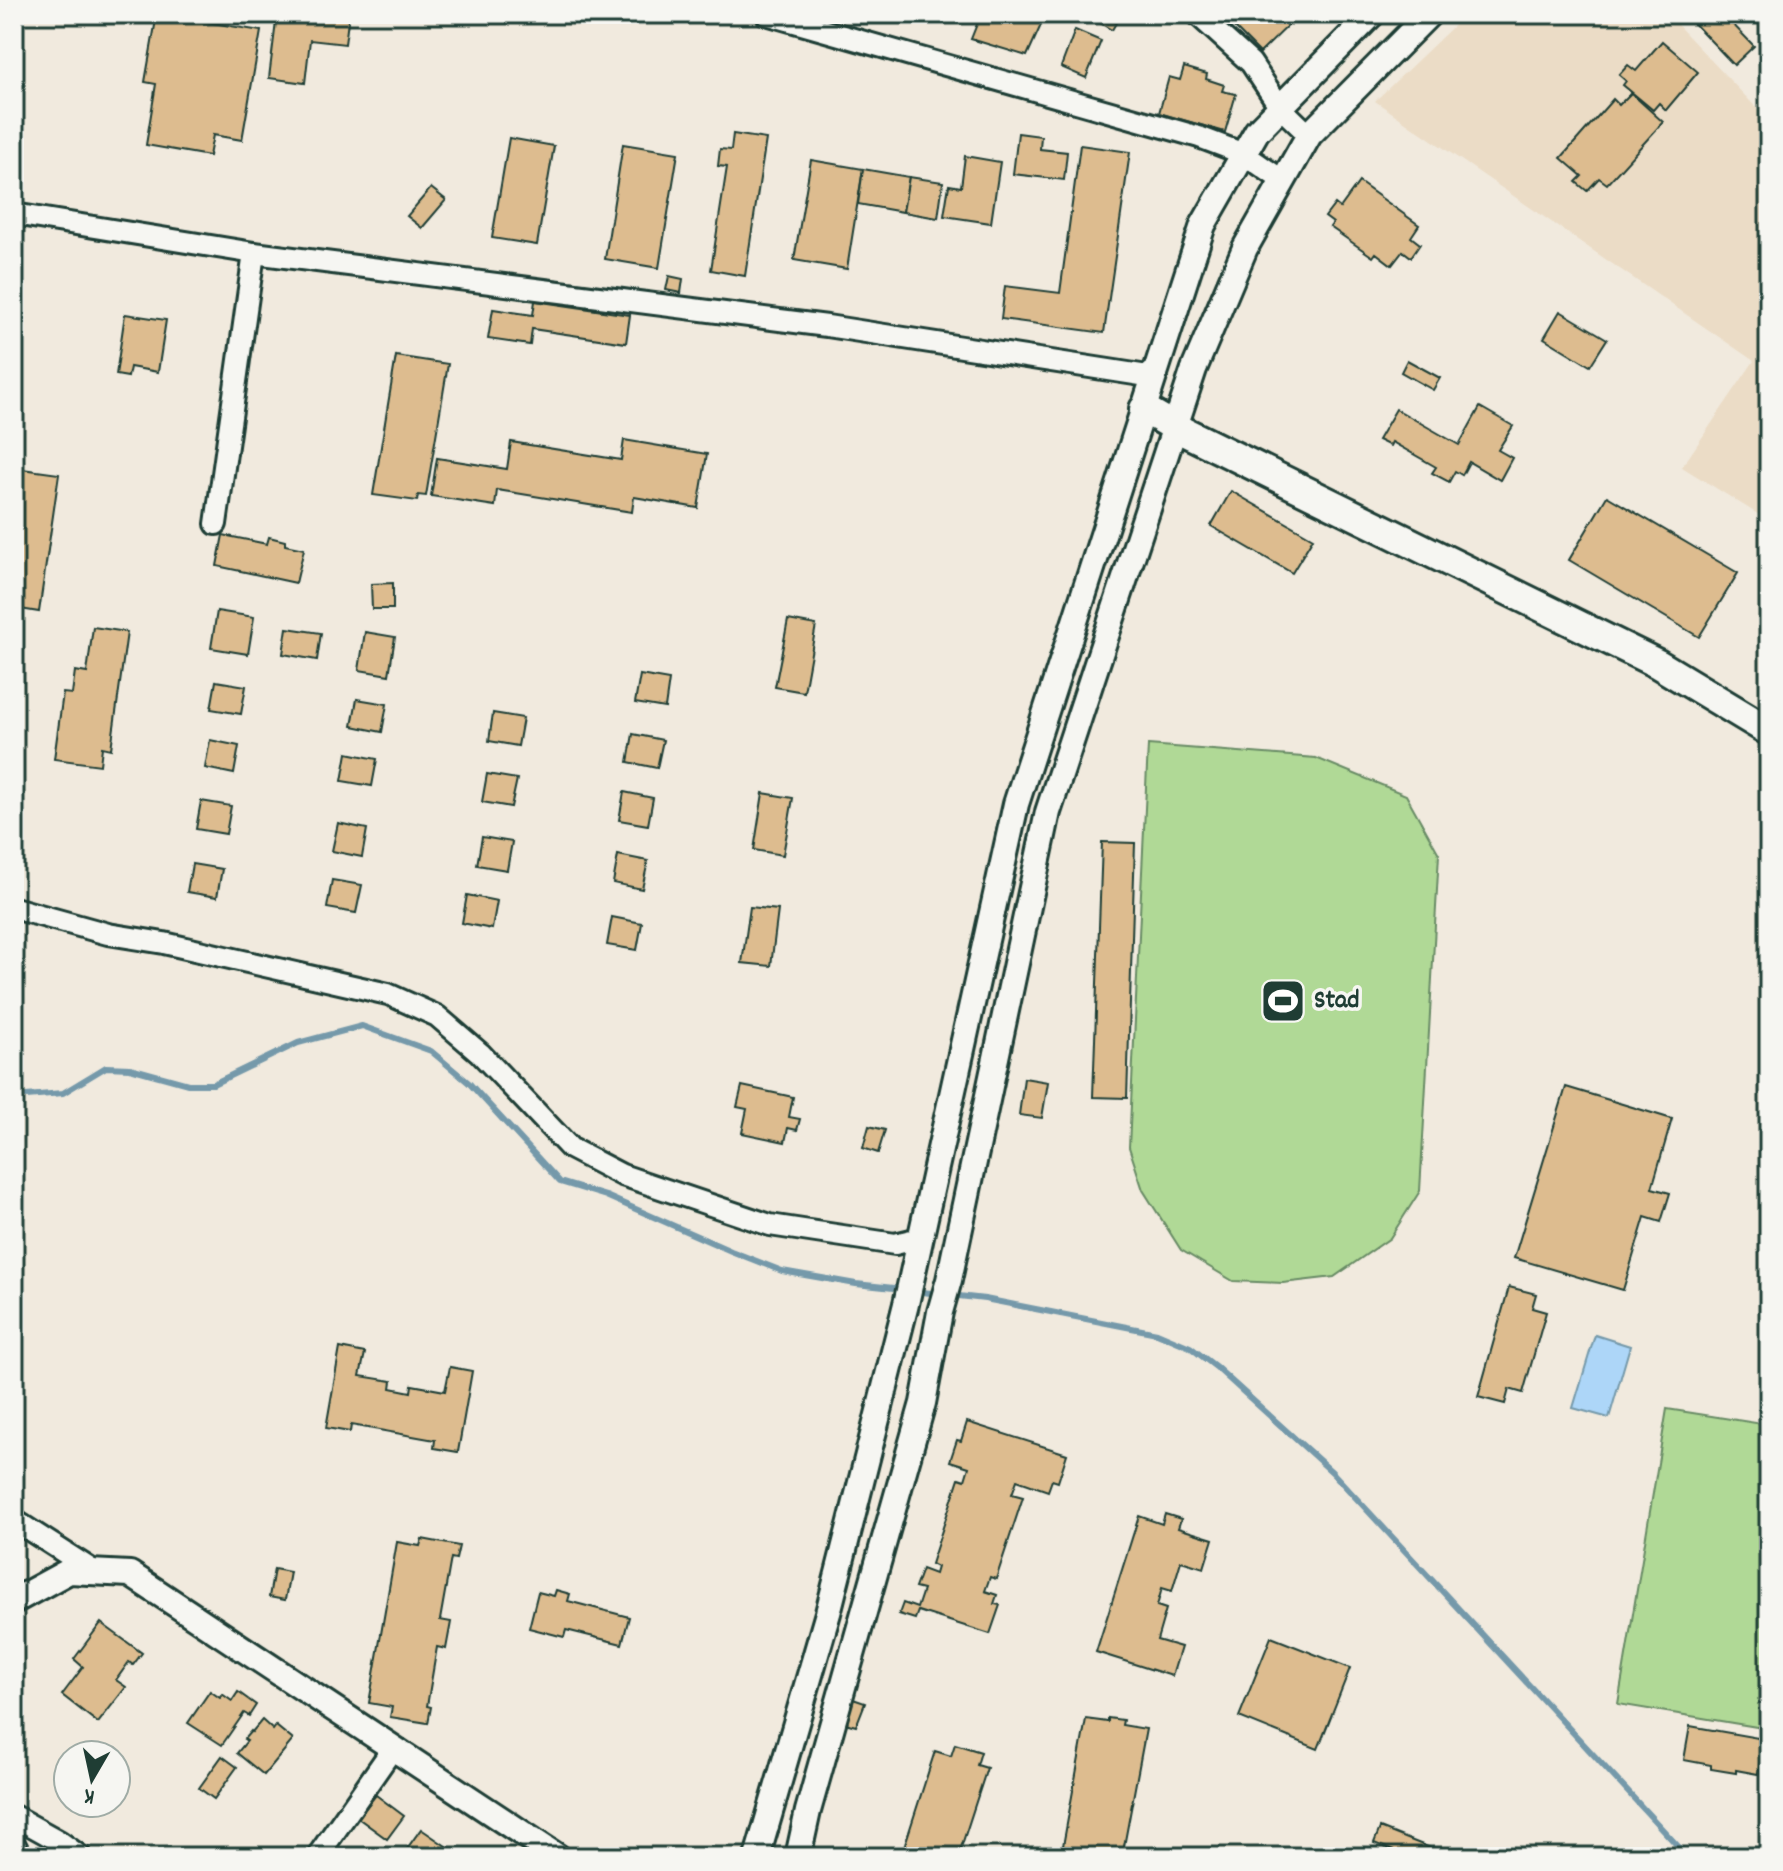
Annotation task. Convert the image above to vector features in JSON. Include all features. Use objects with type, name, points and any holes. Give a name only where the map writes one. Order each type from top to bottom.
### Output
[{"type":"main road","points":[[1144,409],[1658,664],[1769,731]]},
{"type":"street","points":[[766,14],[1199,137],[1244,154],[1283,181]]},
{"type":"street","points":[[1197,14],[1251,63],[1280,107],[1309,135]]},
{"type":"street","points":[[757,1857],[828,1613],[906,1304],[1016,804],[1203,225],[1257,131],[1372,14]]},
{"type":"street","points":[[798,1857],[808,1811],[923,1403],[1048,812],[1194,369],[1245,248],[1309,135],[1429,14]]},
{"type":"street","points":[[14,214],[254,253],[827,326],[1154,377]]},
{"type":"street","points":[[216,524],[254,253]]},
{"type":"street","points":[[14,908],[108,934],[164,943],[388,994],[437,1016],[480,1053],[570,1148],[622,1175],[770,1225],[895,1244],[920,1238]]},
{"type":"street","points":[[14,1520],[95,1572]]},
{"type":"street","points":[[14,1601],[69,1571],[130,1574],[558,1857]]},
{"type":"street","points":[[317,1857],[393,1748]]},
{"type":"street","points":[[14,1816],[81,1857]]},
{"type":"street","points":[[14,1843],[21,1857]]},
{"type":"shaded area","points":[[1466,14],[1667,14],[1769,121],[1769,521],[1682,467],[1754,361],[1375,101]]},
{"type":"green space","name":"Stad","points":[[1148,745],[1316,758],[1406,795],[1439,854],[1420,1191],[1390,1238],[1334,1277],[1283,1283],[1233,1281],[1181,1250],[1143,1190],[1129,1147]]},
{"type":"green space","points":[[1667,1409],[1769,1425],[1769,1729],[1618,1704]]},
{"type":"water","points":[[1595,1335],[1630,1346],[1609,1418],[1573,1408]]},
{"type":"building","points":[[157,14],[183,14],[182,18],[261,31],[242,140],[213,135],[209,156],[146,145],[156,84],[145,82]]},
{"type":"building","points":[[277,14],[349,14],[345,44],[310,40],[305,83],[269,78]]},
{"type":"building","points":[[981,14],[1046,14],[1027,56],[971,39]]},
{"type":"building","points":[[1084,14],[1121,14],[1112,30]]},
{"type":"building","points":[[1221,14],[1300,14],[1260,53]]},
{"type":"building","points":[[1685,14],[1723,14],[1754,46],[1734,65]]},
{"type":"building","points":[[1075,30],[1101,41],[1086,78],[1061,67]]},
{"type":"building","points":[[1662,41],[1698,72],[1666,110],[1659,103],[1653,110],[1623,85],[1626,81],[1619,75],[1628,65],[1636,71]]},
{"type":"building","points":[[1184,67],[1207,74],[1206,79],[1224,85],[1222,91],[1236,94],[1225,132],[1159,113],[1169,77],[1180,80]]},
{"type":"building","points":[[1631,93],[1663,122],[1607,184],[1599,178],[1587,191],[1576,182],[1582,176],[1561,158],[1613,99],[1619,105]]},
{"type":"building","points":[[1018,133],[1041,136],[1040,149],[1067,152],[1064,180],[1013,174]]},
{"type":"building","points":[[733,134],[766,139],[745,276],[711,270],[727,167],[718,166],[720,149],[731,150]]},
{"type":"building","points":[[509,138],[554,146],[537,245],[492,238]]},
{"type":"building","points":[[623,144],[678,153],[659,268],[605,259]]},
{"type":"building","points":[[1080,145],[1130,152],[1104,333],[1001,319],[1005,286],[1060,293]]},
{"type":"building","points":[[965,156],[1000,162],[991,223],[944,216],[949,185],[961,187]]},
{"type":"building","points":[[811,160],[863,169],[847,269],[794,260]]},
{"type":"building","points":[[863,169],[909,177],[903,212],[858,204]]},
{"type":"building","points":[[909,177],[943,182],[938,218],[903,212]]},
{"type":"building","points":[[1359,182],[1419,225],[1411,237],[1420,244],[1411,257],[1403,251],[1392,265],[1376,253],[1373,257],[1330,227],[1333,223],[1325,217],[1335,204],[1340,208]]},
{"type":"building","points":[[431,188],[446,200],[422,228],[407,216]]},
{"type":"building","points":[[669,276],[683,279],[681,293],[666,290]]},
{"type":"building","points":[[535,301],[630,315],[626,343],[532,329],[530,345],[488,339],[493,309],[533,315]]},
{"type":"building","points":[[1560,311],[1607,339],[1590,366],[1544,338]]},
{"type":"building","points":[[125,314],[166,320],[158,372],[130,367],[128,377],[116,375]]},
{"type":"building","points":[[396,356],[448,364],[426,496],[418,495],[417,501],[373,495]]},
{"type":"building","points":[[1407,360],[1440,378],[1433,390],[1401,372]]},
{"type":"building","points":[[1480,407],[1513,426],[1498,450],[1512,458],[1500,480],[1469,462],[1462,475],[1455,471],[1449,482],[1432,473],[1436,467],[1392,442],[1390,446],[1378,440],[1396,409],[1459,445]]},
{"type":"building","points":[[624,440],[707,454],[698,508],[634,497],[632,512],[497,490],[495,506],[431,496],[437,458],[507,469],[511,442],[621,460]]},
{"type":"building","points":[[15,468],[59,474],[39,612],[14,608]]},
{"type":"building","points":[[1231,491],[1313,538],[1292,573],[1211,526]]},
{"type":"building","points":[[1607,496],[1738,573],[1699,637],[1569,560]]},
{"type":"building","points":[[223,535],[267,544],[269,537],[304,549],[296,583],[217,566]]},
{"type":"building","points":[[393,583],[393,609],[372,609],[371,584]]},
{"type":"building","points":[[217,611],[254,617],[248,654],[211,648]]},
{"type":"building","points":[[788,620],[816,625],[804,692],[775,687]]},
{"type":"building","points":[[93,627],[127,632],[111,749],[102,747],[100,765],[54,759],[63,693],[72,694],[75,671],[87,673]]},
{"type":"building","points":[[287,628],[321,633],[317,660],[283,654]]},
{"type":"building","points":[[365,632],[395,637],[389,675],[359,670]]},
{"type":"building","points":[[640,675],[669,680],[665,708],[635,703]]},
{"type":"building","points":[[216,681],[246,686],[241,714],[211,709]]},
{"type":"building","points":[[357,699],[387,704],[382,732],[352,726]]},
{"type":"building","points":[[493,713],[523,718],[518,746],[489,741]]},
{"type":"building","points":[[633,734],[663,740],[657,768],[628,762]]},
{"type":"building","points":[[210,740],[239,746],[234,774],[205,768]]},
{"type":"building","points":[[347,753],[377,759],[372,786],[342,781]]},
{"type":"building","points":[[487,774],[517,779],[511,807],[482,802]]},
{"type":"building","points":[[624,792],[653,798],[648,825],[619,820]]},
{"type":"building","points":[[763,793],[793,798],[783,855],[754,850]]},
{"type":"building","points":[[201,801],[231,806],[226,834],[196,829]]},
{"type":"building","points":[[338,823],[367,829],[362,857],[332,851]]},
{"type":"building","points":[[482,837],[512,842],[507,870],[477,865]]},
{"type":"building","points":[[1102,842],[1135,843],[1127,1098],[1093,1097]]},
{"type":"building","points":[[618,855],[648,861],[642,889],[613,883]]},
{"type":"building","points":[[192,864],[222,869],[217,897],[187,892]]},
{"type":"building","points":[[332,880],[362,885],[356,913],[327,908]]},
{"type":"building","points":[[467,895],[497,901],[492,929],[462,923]]},
{"type":"building","points":[[750,907],[778,910],[771,966],[742,963]]},
{"type":"building","points":[[612,917],[642,923],[637,950],[607,945]]},
{"type":"building","points":[[1024,1078],[1048,1082],[1042,1118],[1019,1115]]},
{"type":"building","points":[[742,1086],[793,1097],[789,1117],[800,1119],[797,1130],[788,1128],[785,1142],[742,1133],[747,1109],[737,1107]]},
{"type":"building","points":[[1566,1087],[1672,1119],[1652,1188],[1670,1193],[1661,1222],[1645,1217],[1623,1290],[1514,1258]]},
{"type":"building","points":[[869,1126],[885,1130],[878,1153],[863,1148]]},
{"type":"building","points":[[1509,1287],[1536,1294],[1532,1308],[1546,1312],[1523,1393],[1509,1389],[1505,1404],[1478,1397]]},
{"type":"building","points":[[340,1348],[365,1353],[360,1376],[392,1381],[391,1388],[411,1392],[412,1385],[445,1391],[450,1367],[472,1371],[458,1452],[434,1448],[435,1440],[351,1425],[350,1432],[326,1428]]},
{"type":"building","points":[[967,1422],[1067,1454],[1058,1482],[1052,1480],[1048,1491],[1017,1480],[1012,1494],[1023,1497],[996,1579],[990,1577],[985,1591],[997,1595],[994,1604],[1000,1605],[990,1634],[918,1611],[915,1619],[899,1614],[903,1603],[917,1608],[923,1590],[915,1588],[922,1569],[935,1574],[937,1567],[931,1564],[959,1478],[965,1480],[969,1467],[950,1461]]},
{"type":"building","points":[[1165,1514],[1181,1519],[1178,1528],[1213,1539],[1204,1568],[1181,1561],[1172,1591],[1162,1588],[1157,1606],[1166,1609],[1157,1640],[1181,1647],[1172,1676],[1096,1652],[1139,1516],[1162,1524]]},
{"type":"building","points":[[422,1539],[459,1546],[456,1559],[451,1558],[440,1620],[451,1622],[446,1649],[437,1647],[427,1706],[431,1707],[428,1723],[390,1717],[392,1707],[369,1703],[397,1542],[420,1546]]},
{"type":"building","points":[[274,1569],[290,1572],[285,1600],[269,1597]]},
{"type":"building","points":[[556,1590],[570,1594],[568,1601],[629,1617],[622,1644],[566,1630],[564,1637],[529,1628],[538,1592],[554,1596]]},
{"type":"building","points":[[101,1623],[142,1653],[133,1665],[129,1662],[116,1680],[126,1687],[98,1723],[62,1695],[83,1667],[74,1659]]},
{"type":"building","points":[[1271,1637],[1350,1668],[1318,1749],[1239,1717]]},
{"type":"building","points":[[210,1691],[232,1701],[238,1692],[256,1705],[249,1716],[244,1713],[222,1745],[188,1723]]},
{"type":"building","points":[[853,1699],[865,1703],[856,1726],[845,1723]]},
{"type":"building","points":[[1108,1718],[1123,1720],[1122,1725],[1146,1729],[1122,1857],[1061,1857],[1086,1719],[1108,1722]]},
{"type":"building","points":[[262,1720],[273,1730],[276,1726],[293,1740],[264,1775],[237,1753],[247,1741],[244,1739]]},
{"type":"building","points":[[1690,1726],[1764,1739],[1758,1774],[1711,1769],[1711,1765],[1684,1760]]},
{"type":"building","points":[[955,1744],[981,1752],[977,1765],[987,1768],[958,1857],[901,1857],[935,1751],[951,1756]]},
{"type":"building","points":[[222,1756],[237,1767],[214,1799],[199,1788]]},
{"type":"building","points":[[376,1795],[404,1816],[387,1839],[358,1818]]},
{"type":"building","points":[[1380,1828],[1453,1857],[1409,1857],[1374,1843]]},
{"type":"building","points":[[421,1829],[462,1857],[401,1857]]},
{"type":"waterway","points":[[14,1097],[63,1093],[106,1067],[130,1068],[188,1084],[213,1084],[298,1043],[362,1026],[431,1051],[469,1083],[560,1182],[606,1196],[782,1271],[903,1289]]},
{"type":"waterway","points":[[914,1291],[939,1294]]},
{"type":"waterway","points":[[950,1295],[1157,1333],[1190,1347],[1332,1472],[1688,1857]]},
{"type":"place","name":"Stad","points":[[1283,1001]]}]
